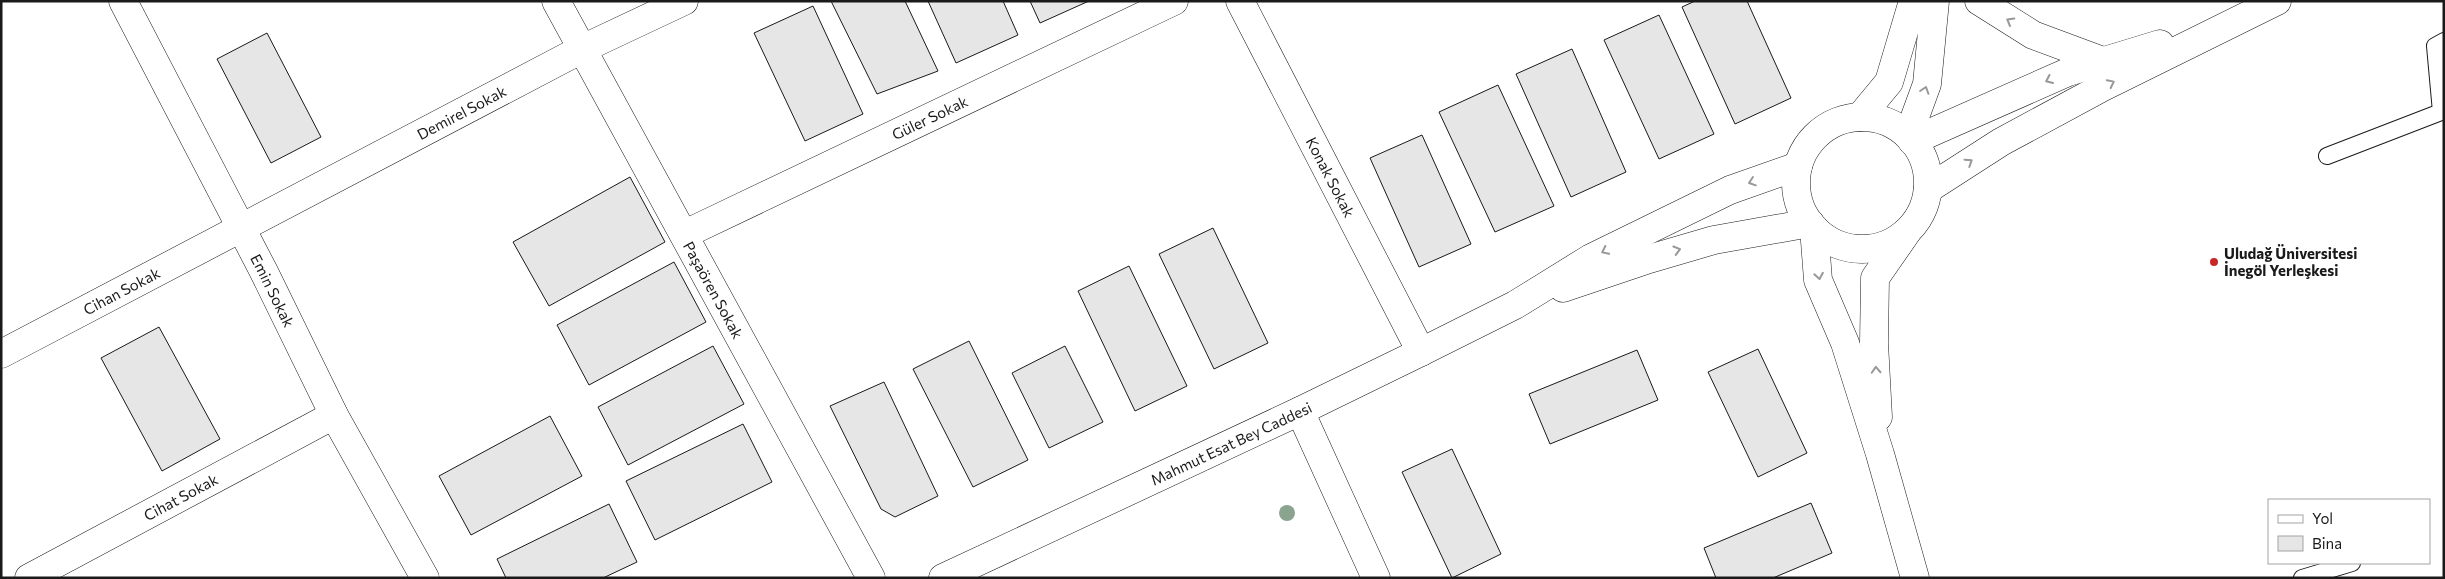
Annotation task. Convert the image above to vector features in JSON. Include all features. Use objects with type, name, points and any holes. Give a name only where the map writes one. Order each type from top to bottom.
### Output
[{"type":"street","name":"Emin Sokak","points":[[124,1],[241,227],[334,415],[425,578]]},
{"type":"street","name":"Paşaören Sokak","points":[[556,1],[685,234],[871,578]]},
{"type":"street","name":"Demirel Sokak","points":[[241,227],[582,49],[684,1]]},
{"type":"street","name":"Güler Sokak","points":[[685,234],[1174,1]]},
{"type":"street","name":"Konak Sokak","points":[[1240,1],[1422,352]]},
{"type":"street","points":[[1860,117],[1889,82],[1913,1]]},
{"type":"street","points":[[1910,138],[1927,84],[1935,1]]},
{"type":"street","points":[[1979,1],[2033,35],[2103,61]]},
{"type":"street","points":[[1928,189],[2026,128],[2103,87],[2277,1]]},
{"type":"street","points":[[1910,138],[2068,72],[2229,25]]},
{"type":"street","points":[[1880,454],[1874,343],[1875,278],[1910,228],[1922,210],[1928,189],[1927,169],[1920,151],[1910,138],[1894,125],[1878,119],[1860,117],[1840,121],[1821,131],[1807,146],[1798,166],[1796,188],[1801,210],[1812,225],[1831,241],[1851,248],[1872,248],[1893,241],[1910,228]]},
{"type":"street","points":[[1515,305],[1600,254],[1730,190],[1798,166]]},
{"type":"street","points":[[1515,305],[1649,258],[1714,240],[1812,225]]},
{"type":"street","points":[[1812,225],[1818,280],[1845,343],[1880,454],[1915,578]]},
{"type":"street","name":"Cihan Sokak","points":[[1,354],[241,227]]},
{"type":"street","name":"Mahmut Esat Bey Caddesi","points":[[944,578],[1300,411],[1515,305]]},
{"type":"street","points":[[1300,411],[1376,578]]},
{"type":"street","name":"Cihat Sokak","points":[[29,578],[334,415]]},
{"type":"lane","points":[[2327,156],[2441,112],[2435,46],[2444,41]]},
{"type":"lane","points":[[2302,578],[2349,564]]},
{"type":"building","points":[[831,1],[905,1],[938,71],[877,94]]},
{"type":"building","points":[[928,1],[1003,1],[1018,35],[956,63]]},
{"type":"building","points":[[1030,1],[1089,1],[1040,23]]},
{"type":"building","points":[[1695,1],[1747,1],[1791,98],[1735,124],[1682,7]]},
{"type":"building","points":[[813,6],[863,114],[805,141],[754,33]]},
{"type":"building","points":[[1659,15],[1714,134],[1659,159],[1604,40]]},
{"type":"building","points":[[267,33],[321,137],[271,163],[217,59]]},
{"type":"building","points":[[1572,49],[1626,172],[1571,197],[1516,74]]},
{"type":"building","points":[[1498,85],[1554,206],[1495,232],[1439,112]]},
{"type":"building","points":[[1422,135],[1471,244],[1419,267],[1370,158]]},
{"type":"building","points":[[630,177],[665,242],[549,306],[513,242]]},
{"type":"building","points":[[1213,228],[1268,343],[1214,369],[1159,254]]},
{"type":"building","points":[[674,262],[706,322],[589,385],[557,325]]},
{"type":"building","points":[[1129,266],[1187,386],[1135,411],[1078,291]]},
{"type":"building","points":[[159,327],[220,439],[162,471],[101,358]]},
{"type":"building","points":[[969,341],[1028,460],[973,487],[913,369]]},
{"type":"building","points":[[713,346],[744,404],[628,465],[598,407]]},
{"type":"building","points":[[1065,346],[1103,422],[1049,448],[1012,373]]},
{"type":"building","points":[[1758,349],[1807,453],[1758,477],[1708,372]]},
{"type":"building","points":[[1637,350],[1658,400],[1550,444],[1529,394]]},
{"type":"building","points":[[884,382],[938,496],[895,517],[881,509],[830,406]]},
{"type":"building","points":[[550,416],[582,476],[471,535],[439,476]]},
{"type":"building","points":[[743,424],[772,482],[655,540],[626,481]]},
{"type":"building","points":[[1452,449],[1501,554],[1452,578],[1402,472]]},
{"type":"building","points":[[1811,503],[1832,553],[1773,578],[1716,578],[1704,548]]},
{"type":"building","points":[[609,504],[637,562],[603,578],[506,578],[497,559]]},
{"type":"place","name":"Uludağ Üniversitesi İnegöl Yerleşkesi","points":[[2214,262]]}]
